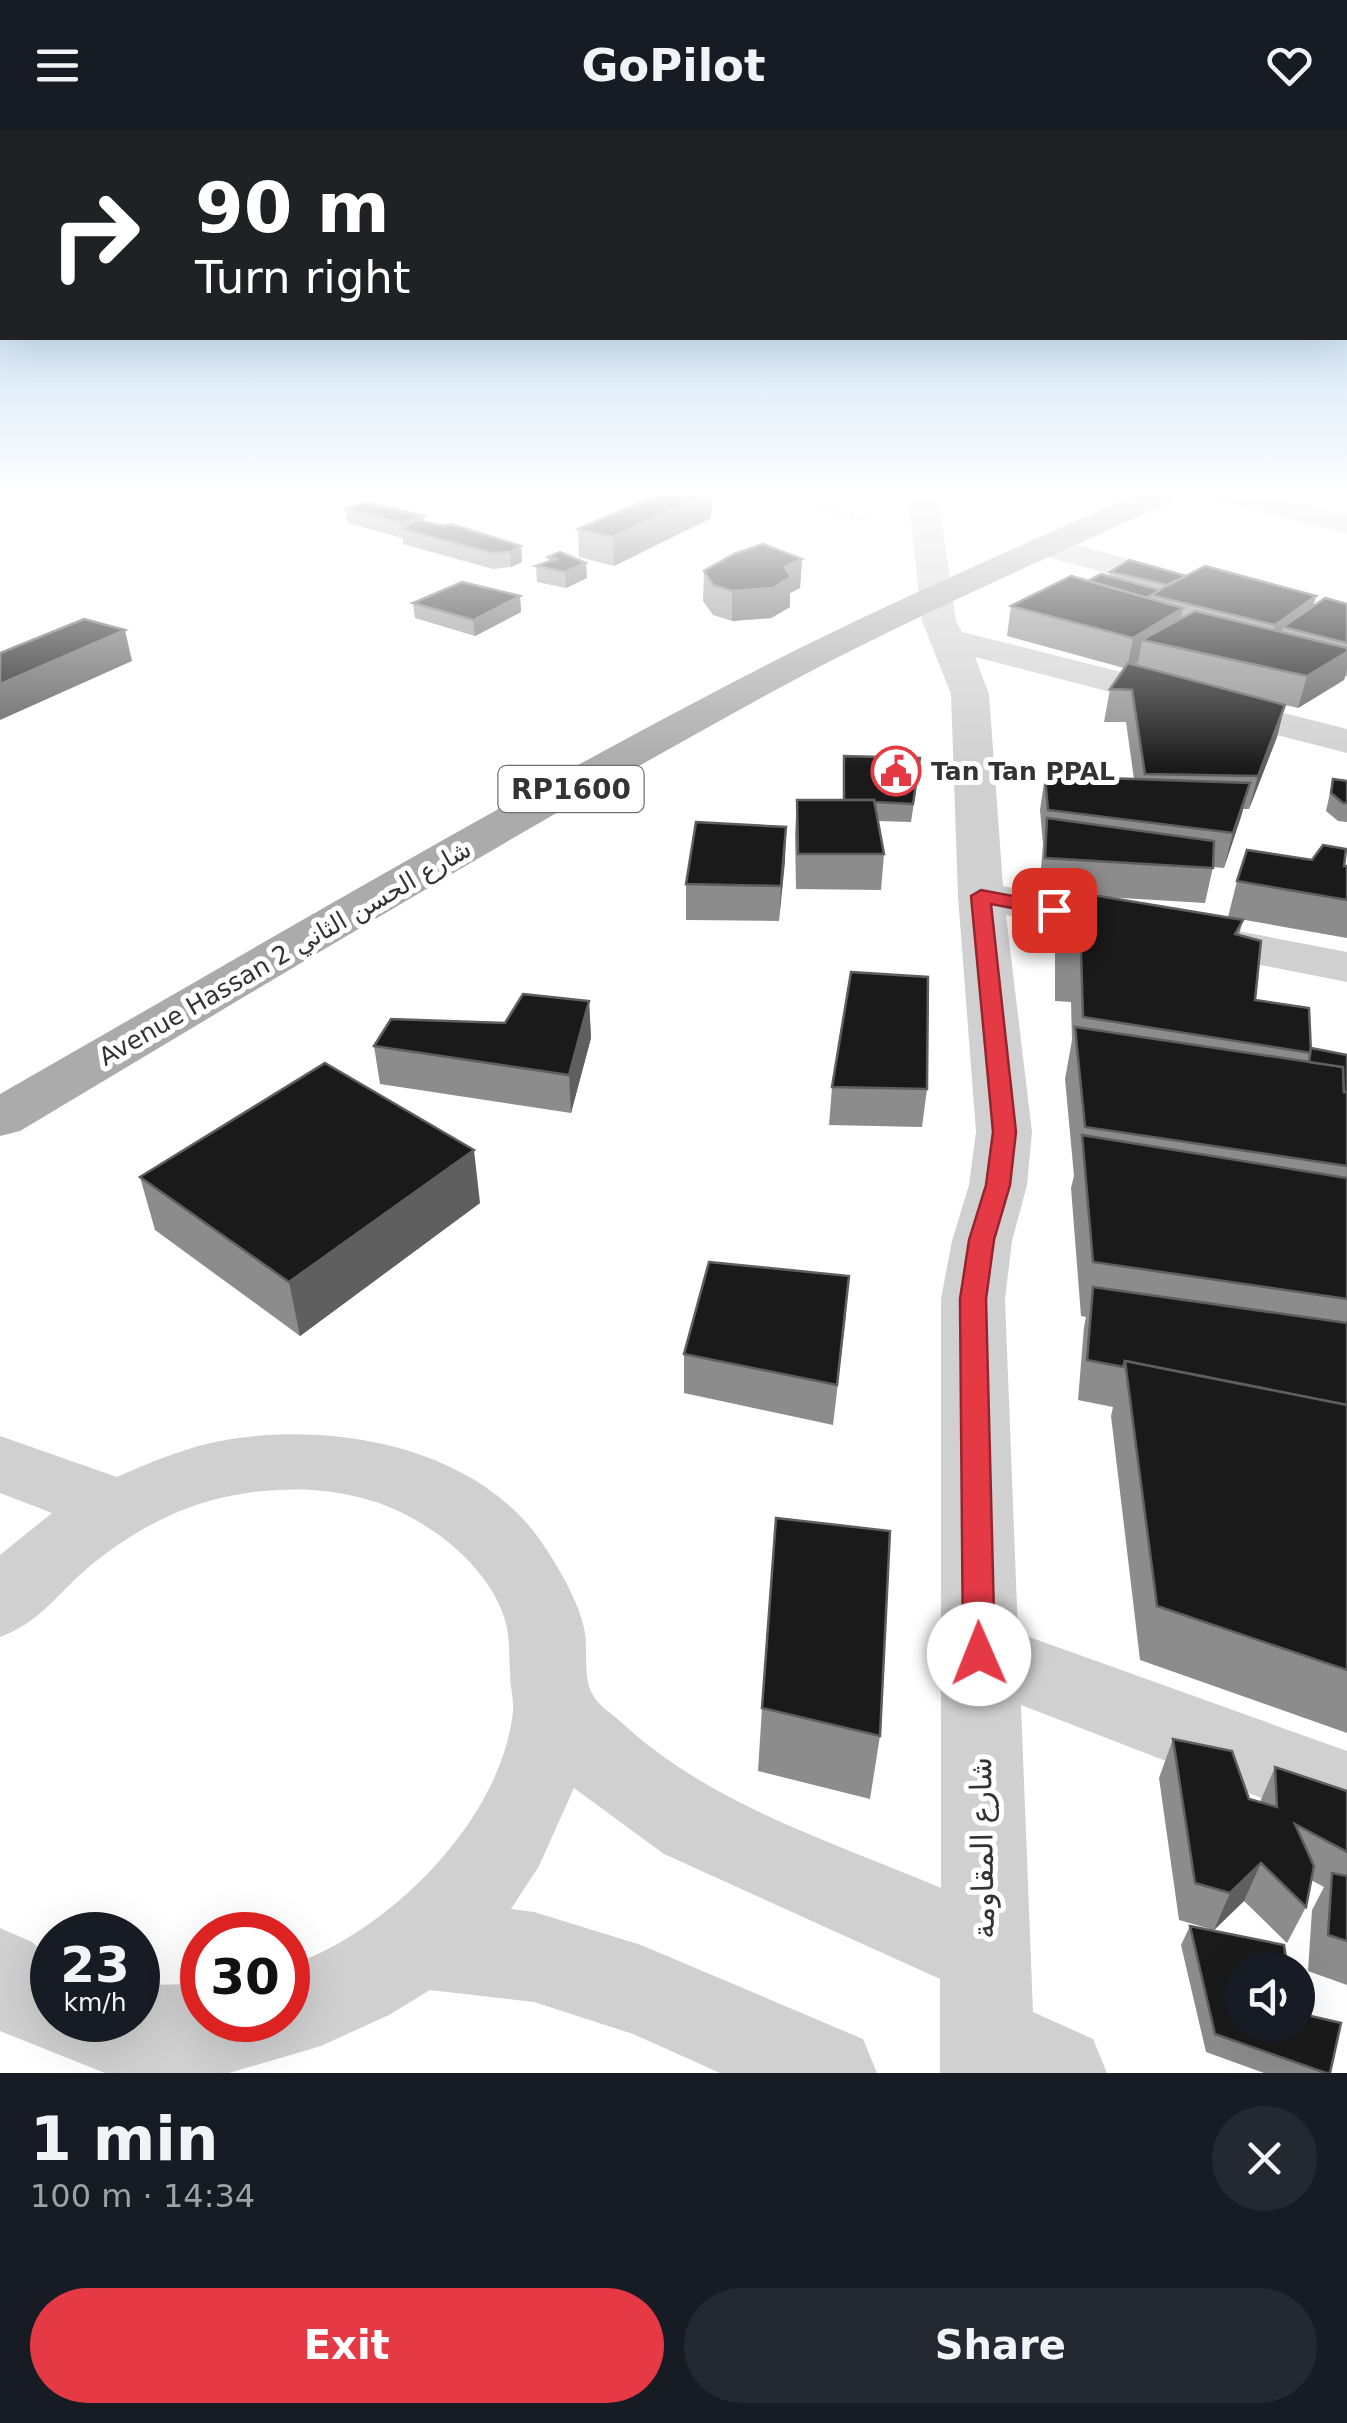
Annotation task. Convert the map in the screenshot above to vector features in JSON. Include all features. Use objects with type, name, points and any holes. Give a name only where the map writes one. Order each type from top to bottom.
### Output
[{"type":"main road","name":"Avenue Hassan 2 شارع الحسن الثاني","points":[[0,1118],[381,896],[758,684],[940,618],[987,586]]},
{"type":"street","name":"شارع المقاومة","points":[[935,586],[940,618],[970,694],[981,896],[1004,1132],[998,1185],[982,1240],[973,1299],[979,1654],[1005,2035]]},
{"type":"street","points":[[1191,586],[1215,592]]},
{"type":"street","points":[[940,618],[1347,741]]},
{"type":"street","points":[[981,896],[1347,967]]},
{"type":"street","points":[[0,1604],[52,1551],[118,1508],[205,1473],[293,1459],[377,1468],[452,1499],[509,1552],[544,1623],[553,1712],[532,1792],[487,1872],[419,1944],[310,2005]]},
{"type":"street","points":[[0,1464],[118,1508]]},
{"type":"street","points":[[979,1654],[1347,1791]]},
{"type":"street","points":[[553,1712],[614,1770],[1005,2035]]},
{"type":"street","points":[[419,1944],[534,1957],[641,1990],[829,2073]]},
{"type":"street","points":[[0,1974],[18,1992],[30,1997]]},
{"type":"building","points":[[453,586],[477,586],[520,596],[473,620],[413,603]]},
{"type":"building","points":[[715,586],[777,586],[773,588],[732,591]]},
{"type":"building","points":[[1052,586],[1105,586],[1183,608],[1133,638],[1011,606]]},
{"type":"building","points":[[1104,586],[1144,586],[1160,590],[1146,598]]},
{"type":"building","points":[[1168,586],[1278,586],[1316,596],[1275,625],[1150,595]]},
{"type":"building","points":[[1325,598],[1347,604],[1347,643],[1283,627]]},
{"type":"building","points":[[1195,611],[1347,648],[1347,652],[1307,676],[1142,640]]},
{"type":"building","points":[[84,619],[125,630],[0,684],[0,653]]},
{"type":"building","points":[[1128,663],[1285,705],[1258,776],[1145,774],[1132,690],[1110,689]]},
{"type":"building","points":[[844,756],[920,758],[913,804],[844,800]]},
{"type":"building","points":[[1045,776],[1250,783],[1233,833],[1048,810]]},
{"type":"building","points":[[1333,779],[1347,781],[1347,803],[1331,793]]},
{"type":"building","points":[[797,800],[874,800],[884,854],[798,854]]},
{"type":"building","points":[[1047,818],[1214,841],[1213,868],[1045,858]]},
{"type":"building","points":[[696,822],[786,827],[781,886],[686,884]]},
{"type":"building","points":[[1323,845],[1346,849],[1347,900],[1237,881],[1247,850],[1312,860]]},
{"type":"building","points":[[1063,890],[1243,920],[1235,934],[1261,941],[1255,1000],[1309,1008],[1311,1053],[1083,1017],[1081,952],[1064,951]]},
{"type":"building","points":[[851,972],[928,977],[927,1089],[832,1087]]},
{"type":"building","points":[[523,994],[589,1001],[569,1075],[374,1046],[391,1019],[505,1023]]},
{"type":"building","points":[[1075,1027],[1343,1067],[1347,1166],[1085,1127]]},
{"type":"building","points":[[1311,1048],[1347,1055],[1347,1092],[1343,1067],[1309,1062]]},
{"type":"building","points":[[325,1063],[474,1150],[289,1282],[140,1177]]},
{"type":"building","points":[[1082,1135],[1347,1178],[1347,1299],[1093,1262]]},
{"type":"building","points":[[709,1262],[849,1276],[837,1385],[684,1354]]},
{"type":"building","points":[[1093,1287],[1347,1323],[1347,1405],[1125,1361],[1123,1367],[1087,1360]]},
{"type":"building","points":[[1125,1361],[1347,1405],[1347,1670],[1157,1606]]},
{"type":"building","points":[[776,1518],[890,1531],[880,1736],[762,1708]]},
{"type":"building","points":[[1173,1739],[1232,1751],[1249,1799],[1277,1807],[1275,1767],[1347,1791],[1347,1852],[1295,1824],[1314,1866],[1306,1907],[1261,1863],[1230,1893],[1195,1883]]},
{"type":"building","points":[[1332,1873],[1347,1876],[1347,1941],[1328,1935]]},
{"type":"building","points":[[1190,1926],[1284,1945],[1285,1952],[1225,1952],[1225,2038],[1215,2034]]},
{"type":"building","points":[[1315,2017],[1341,2023],[1330,2073],[1238,2042],[1315,2042]]},
{"type":"place","name":"Tan Tan PPAL","points":[[896,771]]},
{"type":"route","points":[[979,1654],[973,1299],[982,1240],[998,1185],[1004,1132],[981,896],[1054,910]]}]
